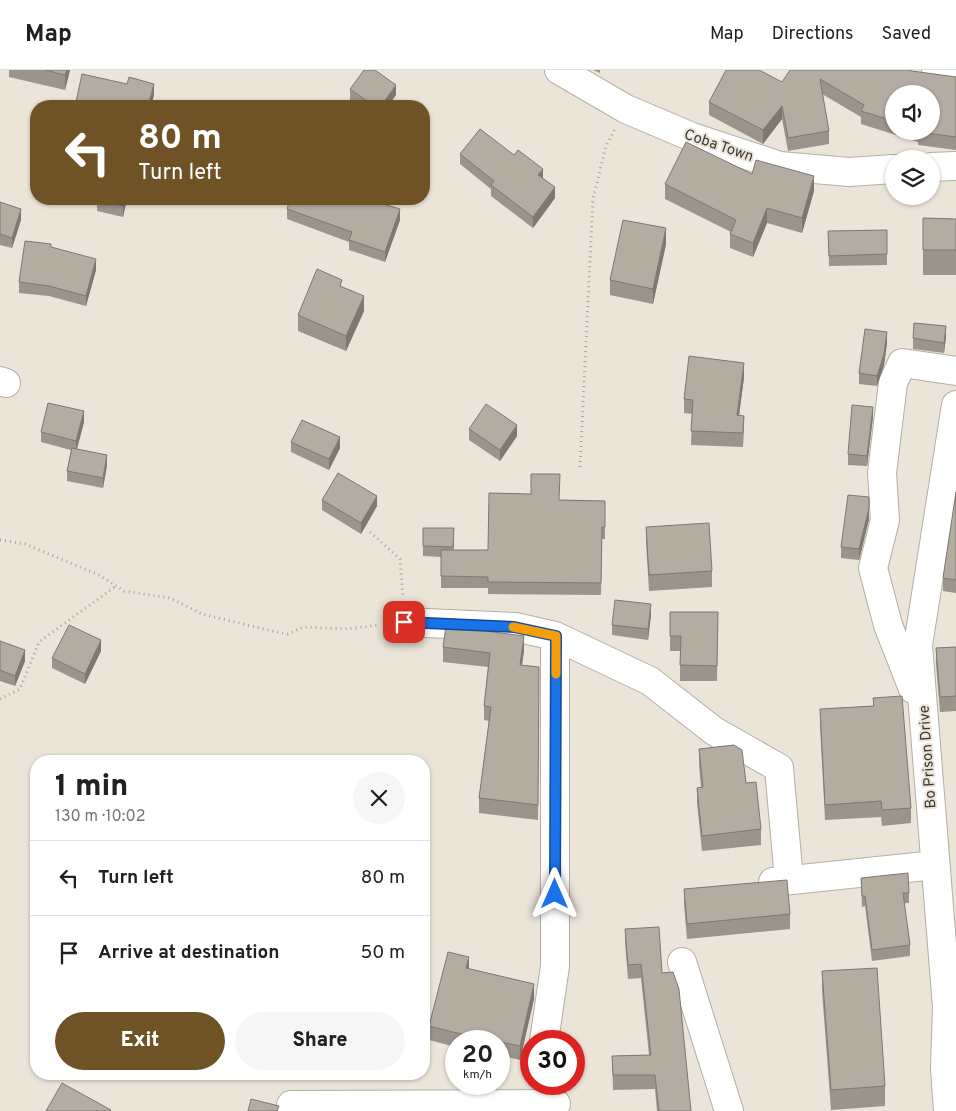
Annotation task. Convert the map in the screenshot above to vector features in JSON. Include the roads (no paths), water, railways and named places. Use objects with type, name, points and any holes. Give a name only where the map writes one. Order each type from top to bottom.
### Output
[{"type":"street","name":"Coba Town","points":[[559,70],[626,109],[692,137],[780,166],[849,172],[885,170]]},
{"type":"street","points":[[936,70],[956,75]]},
{"type":"street","points":[[940,167],[956,166]]},
{"type":"street","points":[[925,718],[888,625],[873,568],[885,520],[882,473],[893,383],[902,363],[956,371]]},
{"type":"street","name":"Bo Prison Drive","points":[[948,1111],[945,1068],[947,1007],[918,645],[956,405]]},
{"type":"street","points":[[404,622],[514,627],[556,636],[650,680],[714,731],[779,768],[789,880]]},
{"type":"street","points":[[546,1030],[555,966],[556,636]]},
{"type":"street","points":[[750,884],[935,865]]},
{"type":"street","points":[[682,962],[730,1111]]},
{"type":"street","points":[[291,1105],[556,1100]]}]
